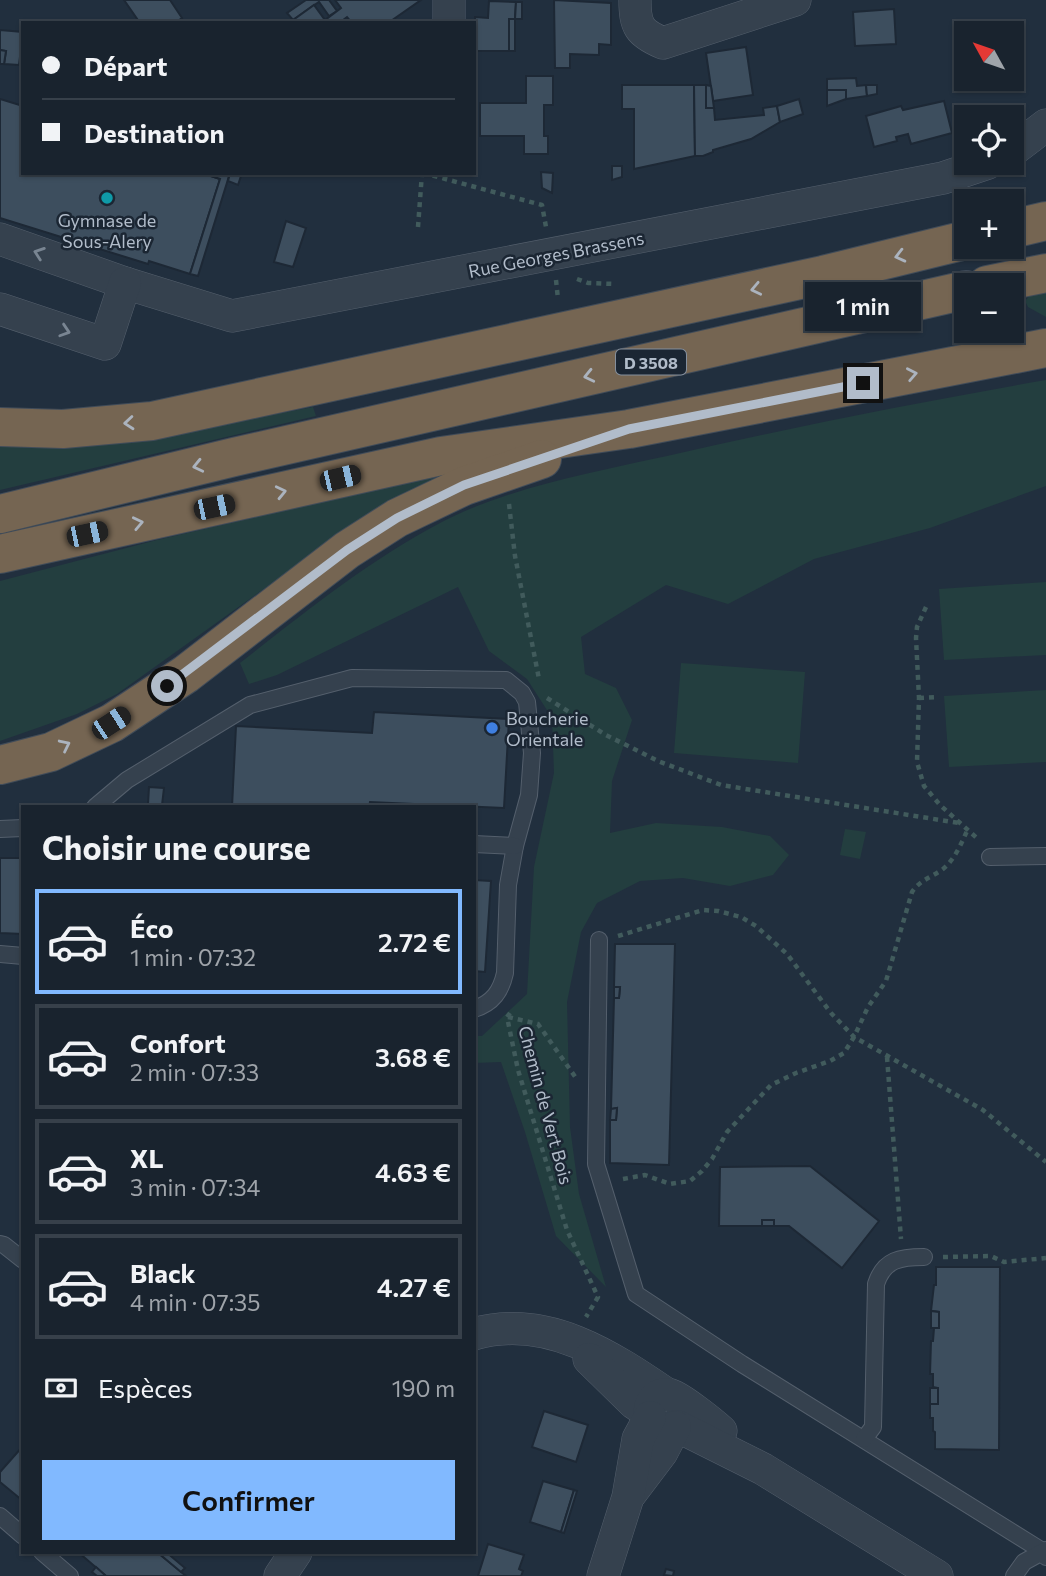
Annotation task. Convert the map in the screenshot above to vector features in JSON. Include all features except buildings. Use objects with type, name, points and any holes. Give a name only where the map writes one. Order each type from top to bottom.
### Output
[{"type":"highway","points":[[1024,226],[1046,221]]},
{"type":"highway","points":[[0,426],[63,429],[152,421],[823,275],[954,243]]},
{"type":"highway","points":[[196,410],[954,290]]},
{"type":"highway","name":"D 3508","points":[[0,514],[234,457],[954,291]]},
{"type":"highway","points":[[0,554],[441,456],[629,429],[1046,348]]},
{"type":"highway","points":[[0,765],[51,752],[111,723],[186,674],[347,550],[397,518],[464,485],[629,429]]},
{"type":"street","points":[[449,0],[449,21]]},
{"type":"street","points":[[635,0],[635,20],[646,36],[663,43],[795,0]]},
{"type":"street","points":[[1024,141],[1046,125]]},
{"type":"street","name":"Rue Georges Brassens","points":[[0,239],[232,316],[554,270],[954,174]]},
{"type":"street","points":[[0,309],[106,344],[125,282]]},
{"type":"street","points":[[476,1333],[490,1329],[524,1328],[551,1333],[570,1341],[634,1403],[666,1413],[705,1417],[764,1469],[937,1576]]},
{"type":"street","points":[[603,1576],[628,1497],[662,1452],[666,1413]]},
{"type":"street","points":[[280,1576],[295,1554]]},
{"type":"lane","points":[[96,805],[127,780],[250,705],[352,678],[506,680],[522,693],[527,702],[532,753],[529,795],[508,885],[504,980],[496,997],[476,1008]]},
{"type":"lane","points":[[0,829],[21,828]]},
{"type":"lane","points":[[476,844],[515,846]]},
{"type":"lane","points":[[990,857],[1046,856]]},
{"type":"lane","points":[[599,940],[596,1164],[636,1294],[742,1364],[1045,1553]]},
{"type":"lane","points":[[0,954],[21,956]]},
{"type":"lane","points":[[0,1244],[21,1258]]},
{"type":"lane","points":[[864,1439],[873,1427],[876,1284],[879,1273],[887,1265],[903,1257],[924,1257]]},
{"type":"lane","points":[[0,1516],[21,1533]]},
{"type":"lane","points":[[1014,1576],[1024,1562],[1045,1553]]},
{"type":"lane","points":[[44,1554],[70,1576]]},
{"type":"path","points":[[418,227],[422,175]]},
{"type":"path","points":[[430,175],[542,205],[554,270]]},
{"type":"path","points":[[508,500],[515,556],[540,682]]},
{"type":"path","points":[[602,1186],[645,1175],[670,1184],[690,1181],[712,1159],[727,1132],[772,1085],[844,1053],[867,1007],[886,981],[912,891],[917,884],[943,869],[957,851],[967,831],[940,806],[924,786],[916,754],[919,698],[916,638],[917,627],[926,607]]},
{"type":"path","points":[[543,707],[542,695],[607,735],[658,761],[721,786],[959,823]]},
{"type":"path","points":[[919,698],[939,697]]},
{"type":"path","points":[[599,940],[703,910],[741,917],[756,926],[787,954],[831,1013],[854,1037],[983,1110],[1046,1162]]},
{"type":"path","name":"Chemin de Vert Bois","points":[[513,1009],[508,1017],[519,1070],[567,1230],[598,1297],[570,1341]]},
{"type":"path","points":[[508,1017],[538,1024],[596,1107]]},
{"type":"path","points":[[887,1057],[903,1257]]},
{"type":"path","points":[[924,1257],[990,1256],[1004,1262],[1046,1258]]},
{"type":"green space","points":[[1046,290],[1046,317],[1028,307],[1025,301],[1031,294]]},
{"type":"green space","points":[[1046,380],[1046,486],[930,528],[814,559],[728,604],[666,585],[581,637],[585,674],[616,688],[632,720],[612,781],[610,833],[656,823],[722,827],[770,836],[789,855],[773,875],[730,886],[683,878],[640,881],[597,903],[581,932],[567,1002],[570,1127],[579,1194],[606,1287],[556,1236],[501,1062],[476,1063],[476,1036],[482,1036],[527,994],[534,867],[554,773],[552,718],[527,679],[489,651],[458,587],[277,675],[249,684],[240,663],[337,588],[387,554],[440,523],[493,500],[580,475],[903,406]]},
{"type":"green space","points":[[313,407],[316,416],[0,490],[0,444],[173,433]]},
{"type":"green space","points":[[434,477],[436,483],[356,523],[117,694],[77,714],[0,741],[0,581],[157,540]]},
{"type":"green space","points":[[1046,582],[1046,655],[944,660],[939,589]]},
{"type":"green space","points":[[681,663],[805,672],[798,763],[674,753]]},
{"type":"green space","points":[[1046,690],[1046,762],[949,767],[944,696]]},
{"type":"green space","points":[[845,829],[866,832],[860,859],[840,855]]},
{"type":"place","name":"Gymnase de Sous-Alery","points":[[107,198]]},
{"type":"place","name":"Boucherie Orientale","points":[[492,728]]},
{"type":"route","points":[[167,686],[347,550],[397,518],[464,485],[629,429],[863,383]]}]
